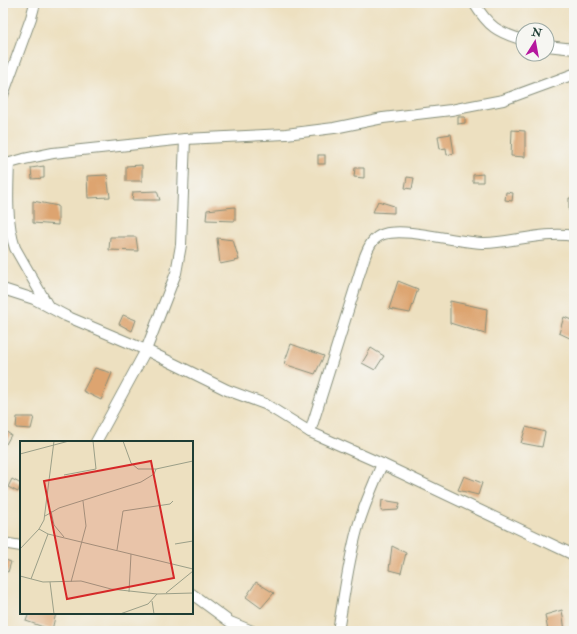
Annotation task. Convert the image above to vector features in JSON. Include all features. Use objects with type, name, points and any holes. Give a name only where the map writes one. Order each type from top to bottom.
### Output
[{"type":"street","points":[[3,95],[35,3]]},
{"type":"street","points":[[474,3],[488,22],[502,33],[515,37]]},
{"type":"street","points":[[555,47],[574,50]]},
{"type":"street","points":[[48,306],[15,248],[12,239],[6,164],[53,153],[186,139],[286,134],[334,128],[383,118],[451,110],[503,100],[574,74]]},
{"type":"street","points":[[97,441],[146,350],[176,273],[180,253],[186,139]]},
{"type":"street","points":[[310,432],[365,256],[370,244],[378,237],[390,233],[412,233],[461,241],[485,243],[552,235],[574,236]]},
{"type":"street","points":[[3,288],[48,306],[66,316],[146,350],[227,390],[265,404],[310,432],[382,464],[574,555]]},
{"type":"street","points":[[338,631],[350,558],[357,530],[364,507],[382,464]]},
{"type":"street","points":[[3,543],[20,546]]},
{"type":"street","points":[[193,595],[230,622],[252,631]]},
{"type":"building","points":[[458,117],[465,117],[465,123],[458,124]]},
{"type":"building","points":[[512,130],[525,131],[525,157],[511,156]]},
{"type":"building","points":[[451,134],[454,153],[447,155],[446,148],[440,149],[438,136]]},
{"type":"building","points":[[318,155],[325,155],[325,164],[318,164]]},
{"type":"building","points":[[142,165],[142,181],[126,181],[126,166]]},
{"type":"building","points":[[44,166],[44,178],[32,179],[31,168]]},
{"type":"building","points":[[355,168],[364,168],[364,178],[354,177]]},
{"type":"building","points":[[483,174],[483,182],[473,182],[473,175]]},
{"type":"building","points":[[107,175],[110,197],[88,198],[87,176]]},
{"type":"building","points":[[407,177],[414,178],[412,189],[405,188]]},
{"type":"building","points":[[157,191],[160,200],[132,200],[133,192]]},
{"type":"building","points":[[506,192],[513,193],[512,201],[505,200]]},
{"type":"building","points":[[569,198],[574,198],[574,212],[569,211]]},
{"type":"building","points":[[33,201],[58,206],[58,225],[33,223]]},
{"type":"building","points":[[378,201],[394,206],[394,213],[373,212]]},
{"type":"building","points":[[235,207],[235,221],[206,220],[207,210]]},
{"type":"building","points":[[110,237],[136,237],[138,251],[109,250]]},
{"type":"building","points":[[217,238],[233,240],[239,260],[220,264]]},
{"type":"building","points":[[398,281],[418,289],[410,313],[389,309]]},
{"type":"building","points":[[450,301],[487,309],[485,334],[450,323]]},
{"type":"building","points":[[123,315],[136,320],[132,331],[119,324]]},
{"type":"building","points":[[564,317],[574,321],[574,340],[559,333]]},
{"type":"building","points":[[291,344],[324,356],[315,374],[284,364]]},
{"type":"building","points":[[371,348],[384,356],[375,370],[362,363]]},
{"type":"building","points":[[95,368],[112,373],[101,400],[83,391]]},
{"type":"building","points":[[17,417],[34,417],[31,429],[16,428]]},
{"type":"building","points":[[526,427],[545,432],[542,447],[521,443]]},
{"type":"building","points":[[5,431],[11,435],[6,444],[3,442],[3,434]]},
{"type":"building","points":[[464,476],[482,483],[478,495],[458,490]]},
{"type":"building","points":[[12,479],[20,483],[18,492],[8,487]]},
{"type":"building","points":[[382,500],[400,503],[398,510],[381,511]]},
{"type":"building","points":[[392,546],[406,553],[401,573],[389,570]]},
{"type":"building","points":[[3,559],[11,562],[8,572],[3,570]]},
{"type":"building","points":[[256,582],[274,593],[261,608],[246,597]]},
{"type":"building","points":[[562,610],[565,631],[548,631],[545,615]]},
{"type":"building","points":[[29,614],[56,614],[52,630],[26,621]]}]
